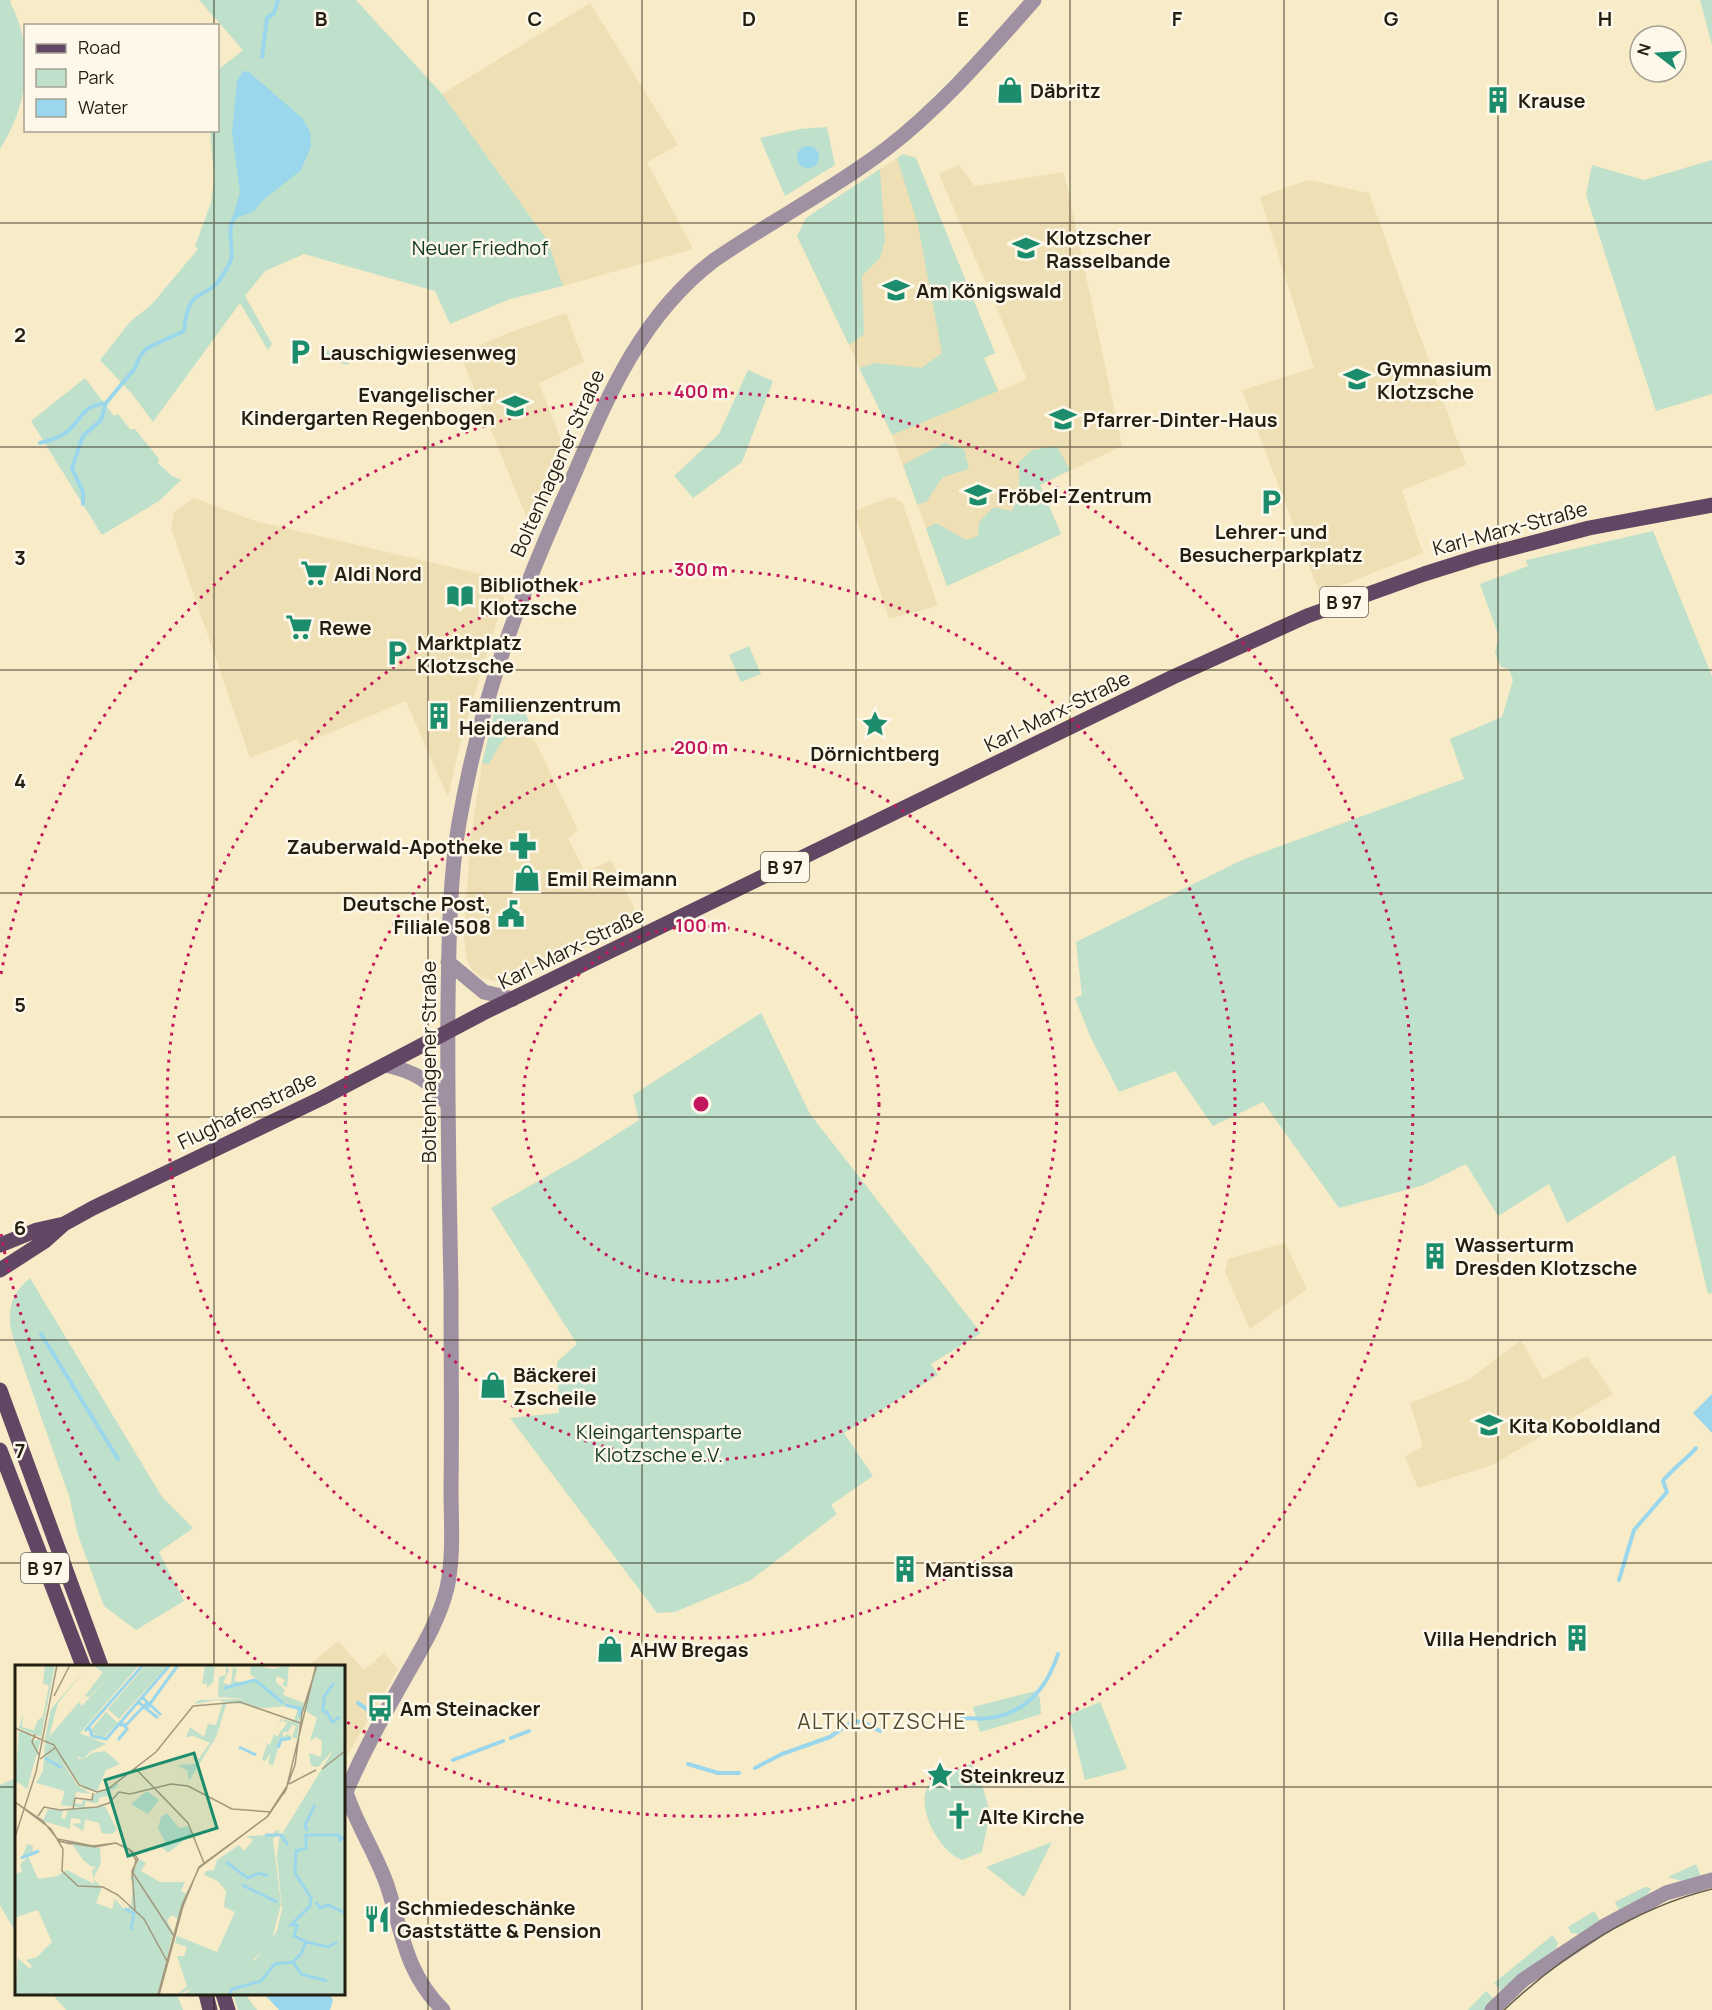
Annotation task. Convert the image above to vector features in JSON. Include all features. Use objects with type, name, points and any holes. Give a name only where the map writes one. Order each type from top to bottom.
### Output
[{"type":"main road","name":"Karl-Marx-Straße","points":[[448,1031],[1173,677],[1307,616],[1424,573],[1478,557],[1600,525],[1712,505]]},
{"type":"main road","name":"Flughafenstraße","points":[[0,1245],[37,1230],[64,1224],[385,1065],[448,1031]]},
{"type":"main road","name":"Flughafenstraße","points":[[0,1270],[45,1241],[64,1224]]},
{"type":"main road","name":"B 97","points":[[0,1390],[101,1665]]},
{"type":"main road","name":"B 97","points":[[0,1450],[83,1665]]},
{"type":"main road","points":[[206,1995],[210,2010]]},
{"type":"main road","points":[[223,1995],[228,2010]]},
{"type":"street","name":"Boltenhagener Straße","points":[[443,2010],[425,1992],[409,1963],[387,1884],[346,1792],[361,1758],[424,1646],[438,1616],[447,1587],[450,1557],[452,1415],[448,962],[458,826],[477,734],[493,676],[533,568],[612,387],[632,349],[652,321],[691,277],[735,245],[869,162],[912,128],[988,52],[1034,0]]},
{"type":"street","points":[[448,962],[483,992],[513,999]]},
{"type":"street","points":[[385,1065],[418,1075],[434,1087],[448,1105]]},
{"type":"street","points":[[1492,2010],[1523,1980],[1606,1925],[1666,1893],[1712,1880]]},
{"type":"shaded area","points":[[590,3],[678,145],[647,162],[693,249],[563,286],[548,241],[442,94]]},
{"type":"shaded area","points":[[903,154],[916,158],[995,353],[984,358],[999,391],[1027,379],[939,174],[959,165],[975,186],[1064,172],[1122,446],[1040,485],[1061,534],[947,586],[892,435],[797,236],[806,218]]},
{"type":"shaded area","name":"Gymnasium Klotzsche","points":[[1308,180],[1369,193],[1466,465],[1402,490],[1423,553],[1320,594],[1242,390],[1314,368],[1260,197]]},
{"type":"shaded area","name":"Evangelischer Kindergarten Regenbogen","points":[[566,313],[584,362],[539,383],[563,445],[575,441],[533,533],[460,354],[503,335]]},
{"type":"shaded area","points":[[891,497],[902,502],[938,606],[889,619],[854,511]]},
{"type":"shaded area","name":"Marktplatz Klotzsche","points":[[194,498],[255,521],[489,576],[498,583],[504,598],[461,739],[448,798],[406,701],[301,745],[297,739],[250,758],[171,528],[174,512]]},
{"type":"shaded area","points":[[514,729],[519,738],[533,729],[535,733],[532,735],[578,830],[568,838],[585,872],[611,860],[640,920],[533,972],[512,980],[495,981],[482,978],[472,970],[466,957],[464,937],[470,843],[482,763],[489,764],[501,743]]},
{"type":"shaded area","points":[[1285,1243],[1307,1289],[1250,1329],[1225,1272],[1228,1259]]},
{"type":"shaded area","name":"Kita Koboldland","points":[[1521,1340],[1543,1379],[1587,1356],[1613,1394],[1492,1465],[1418,1488],[1405,1457],[1423,1446],[1410,1403],[1470,1379]]},
{"type":"shaded area","points":[[338,1641],[364,1670],[384,1653],[398,1669],[345,1759],[345,1665],[309,1665]]},
{"type":"green space","points":[[0,0],[11,0],[23,39],[24,83],[17,114],[0,149]]},
{"type":"green space","name":"Neuer Friedhof","points":[[199,0],[356,0],[442,94],[548,241],[563,286],[510,299],[450,324],[435,291],[304,254],[265,271],[245,296],[272,344],[268,350],[240,303],[153,422],[133,395],[100,360],[130,322],[152,304],[198,249],[195,246],[211,203],[214,177],[210,132],[219,132],[219,69],[243,50]]},
{"type":"green space","points":[[1700,0],[1712,0],[1712,45]]},
{"type":"green space","points":[[827,127],[835,165],[785,196],[760,138],[800,129]]},
{"type":"green space","points":[[903,154],[916,158],[995,353],[984,358],[998,391],[892,435],[859,368],[876,363],[921,368],[942,353],[918,225],[897,158]]},
{"type":"green space","points":[[1712,160],[1712,394],[1656,411],[1586,195],[1592,165],[1644,180]]},
{"type":"green space","points":[[880,169],[885,242],[880,258],[862,276],[864,334],[849,345],[797,236],[806,218]]},
{"type":"green space","points":[[321,349],[351,356],[348,365],[319,357]]},
{"type":"green space","points":[[748,370],[773,381],[742,462],[693,498],[674,476],[719,434]]},
{"type":"green space","points":[[85,378],[114,416],[118,414],[130,429],[135,429],[159,459],[158,463],[172,476],[181,480],[159,501],[102,535],[31,421]]},
{"type":"green space","points":[[944,443],[964,449],[969,469],[943,477],[926,502],[917,504],[903,465]]},
{"type":"green space","points":[[1057,446],[1070,470],[1040,485],[1061,534],[947,586],[926,528],[936,523],[966,540],[978,536],[979,522],[994,507],[1012,511],[1019,494],[1019,462],[1032,450]]},
{"type":"green space","points":[[1653,531],[1712,676],[1712,1293],[1708,1294],[1675,1155],[1567,1223],[1549,1184],[1498,1216],[1466,1164],[1424,1185],[1339,1208],[1263,1102],[1213,1126],[1175,1071],[1119,1092],[1090,1036],[1075,998],[1082,995],[1076,942],[1242,860],[1464,779],[1450,739],[1502,717],[1513,680],[1509,669],[1501,667],[1495,653],[1499,637],[1480,584],[1528,566],[1526,560]]},
{"type":"green space","points":[[749,646],[761,674],[741,682],[729,655]]},
{"type":"green space","points":[[503,698],[519,704],[533,729],[519,738],[513,730],[501,743],[489,764],[482,763],[495,709]]},
{"type":"green space","name":"Kleingartensparte Klotzsche e.V.","points":[[761,1013],[810,1114],[981,1333],[931,1364],[938,1375],[844,1433],[873,1476],[831,1505],[837,1514],[751,1580],[675,1612],[657,1613],[510,1418],[559,1413],[557,1362],[577,1344],[491,1208],[581,1157],[639,1120],[633,1095]]},
{"type":"green space","points":[[30,1278],[162,1497],[193,1528],[159,1552],[184,1601],[136,1630],[104,1606],[78,1535],[69,1496],[13,1337],[10,1320],[11,1304],[23,1284]]},
{"type":"green space","points":[[1035,1691],[1040,1698],[1041,1714],[980,1732],[973,1707]]},
{"type":"green space","points":[[1100,1702],[1127,1769],[1085,1780],[1069,1715]]},
{"type":"green space","points":[[971,1764],[982,1784],[990,1813],[982,1852],[962,1860],[947,1850],[934,1833],[926,1813],[925,1794],[931,1780]]},
{"type":"green space","points":[[15,1778],[15,1931],[0,1905],[0,1785]]},
{"type":"green space","points":[[1052,1842],[1024,1897],[986,1867]]},
{"type":"green space","points":[[1696,1864],[1701,1877],[1682,1881],[1668,1877]]},
{"type":"green space","points":[[1645,1887],[1651,1888],[1648,1894],[1619,1911],[1615,1902]]},
{"type":"green space","points":[[1594,1911],[1600,1921],[1579,1934],[1571,1933],[1568,1927]]},
{"type":"green space","points":[[1553,1935],[1558,1943],[1556,1949],[1502,1992],[1494,1983]]},
{"type":"green space","points":[[1486,1991],[1495,2000],[1485,2010],[1468,2010]]},
{"type":"green space","points":[[53,1995],[177,1995],[183,2010],[66,2010]]},
{"type":"green space","points":[[233,1995],[246,1995],[257,2010],[238,2010]]},
{"type":"water","points":[[243,71],[249,72],[303,119],[310,132],[311,147],[301,170],[262,201],[254,211],[232,220],[240,192],[232,133],[237,81]]},
{"type":"water","points":[[808,146],[816,149],[819,157],[816,165],[808,168],[800,165],[797,157],[800,149]]},
{"type":"water","points":[[1712,1394],[1712,1433],[1693,1413]]},
{"type":"water","points":[[265,1995],[330,1995],[333,2000],[330,2010],[279,2010]]},
{"type":"waterway","points":[[262,57],[267,18],[274,13],[278,0]]},
{"type":"waterway","points":[[83,504],[83,492],[72,468],[83,436],[101,420],[106,403],[135,368],[140,356],[147,348],[184,331],[186,316],[194,299],[217,284],[230,263],[232,254],[230,233],[234,218]]},
{"type":"waterway","points":[[40,443],[62,435],[91,407],[106,403]]},
{"type":"waterway","points":[[41,1334],[118,1459]]},
{"type":"waterway","points":[[1619,1580],[1634,1530],[1667,1492],[1663,1481],[1696,1448]]},
{"type":"waterway","points":[[955,1728],[961,1719],[986,1719],[1014,1711],[1025,1705],[1048,1678],[1058,1654]]},
{"type":"waterway","points":[[358,1703],[371,1712]]},
{"type":"waterway","points":[[755,1768],[782,1754],[830,1737],[853,1721],[863,1722],[880,1731]]},
{"type":"waterway","points":[[511,1738],[529,1731]]},
{"type":"waterway","points":[[453,1760],[503,1741]]},
{"type":"waterway","points":[[688,1764],[718,1773],[739,1773]]},
{"type":"tram line","points":[[1504,2010],[1550,1971],[1600,1936],[1655,1908],[1712,1889]]},
{"type":"place","name":"Däbritz","points":[[1010,90]]},
{"type":"place","name":"Krause","points":[[1498,100]]},
{"type":"place","name":"Klotzscher Rasselbande","points":[[1026,248]]},
{"type":"place","name":"Am Königswald","points":[[896,290]]},
{"type":"place","name":"Lauschigwiesenweg","points":[[300,352]]},
{"type":"place","name":"Gymnasium Klotzsche","points":[[1357,379]]},
{"type":"place","name":"Evangelischer Kindergarten Regenbogen","points":[[515,406]]},
{"type":"place","name":"Pfarrer-Dinter-Haus","points":[[1063,419]]},
{"type":"place","name":"Fröbel-Zentrum","points":[[978,495]]},
{"type":"place","name":"Lehrer- und Besucherparkplatz","points":[[1271,502]]},
{"type":"place","name":"Aldi Nord","points":[[314,573]]},
{"type":"place","name":"Bibliothek Klotzsche","points":[[460,596]]},
{"type":"place","name":"Rewe","points":[[299,627]]},
{"type":"place","name":"Marktplatz Klotzsche","points":[[397,653]]},
{"type":"place","name":"Familienzentrum Heiderand","points":[[439,716]]},
{"type":"place","name":"Dörnichtberg","points":[[875,724]]},
{"type":"place","name":"Zauberwald-Apotheke","points":[[523,846]]},
{"type":"place","name":"Emil Reimann","points":[[527,878]]},
{"type":"place","name":"Deutsche Post, Filiale 508","points":[[511,914]]},
{"type":"place","name":"Wasserturm Dresden Klotzsche","points":[[1435,1256]]},
{"type":"place","name":"Bäckerei Zscheile","points":[[493,1385]]},
{"type":"place","name":"Kita Koboldland","points":[[1489,1425]]},
{"type":"place","name":"Mantissa","points":[[905,1569]]},
{"type":"place","name":"Villa Hendrich","points":[[1577,1638]]},
{"type":"place","name":"AHW Bregas","points":[[610,1649]]},
{"type":"place","name":"Am Steinacker","points":[[380,1708]]},
{"type":"place","name":"Steinkreuz","points":[[940,1775]]},
{"type":"place","name":"Alte Kirche","points":[[959,1816]]},
{"type":"place","name":"Schmiedeschänke Gaststätte & Pension","points":[[377,1919]]},
{"type":"district","name":"ALTKLOTZSCHE","points":[[882,1721]]}]
